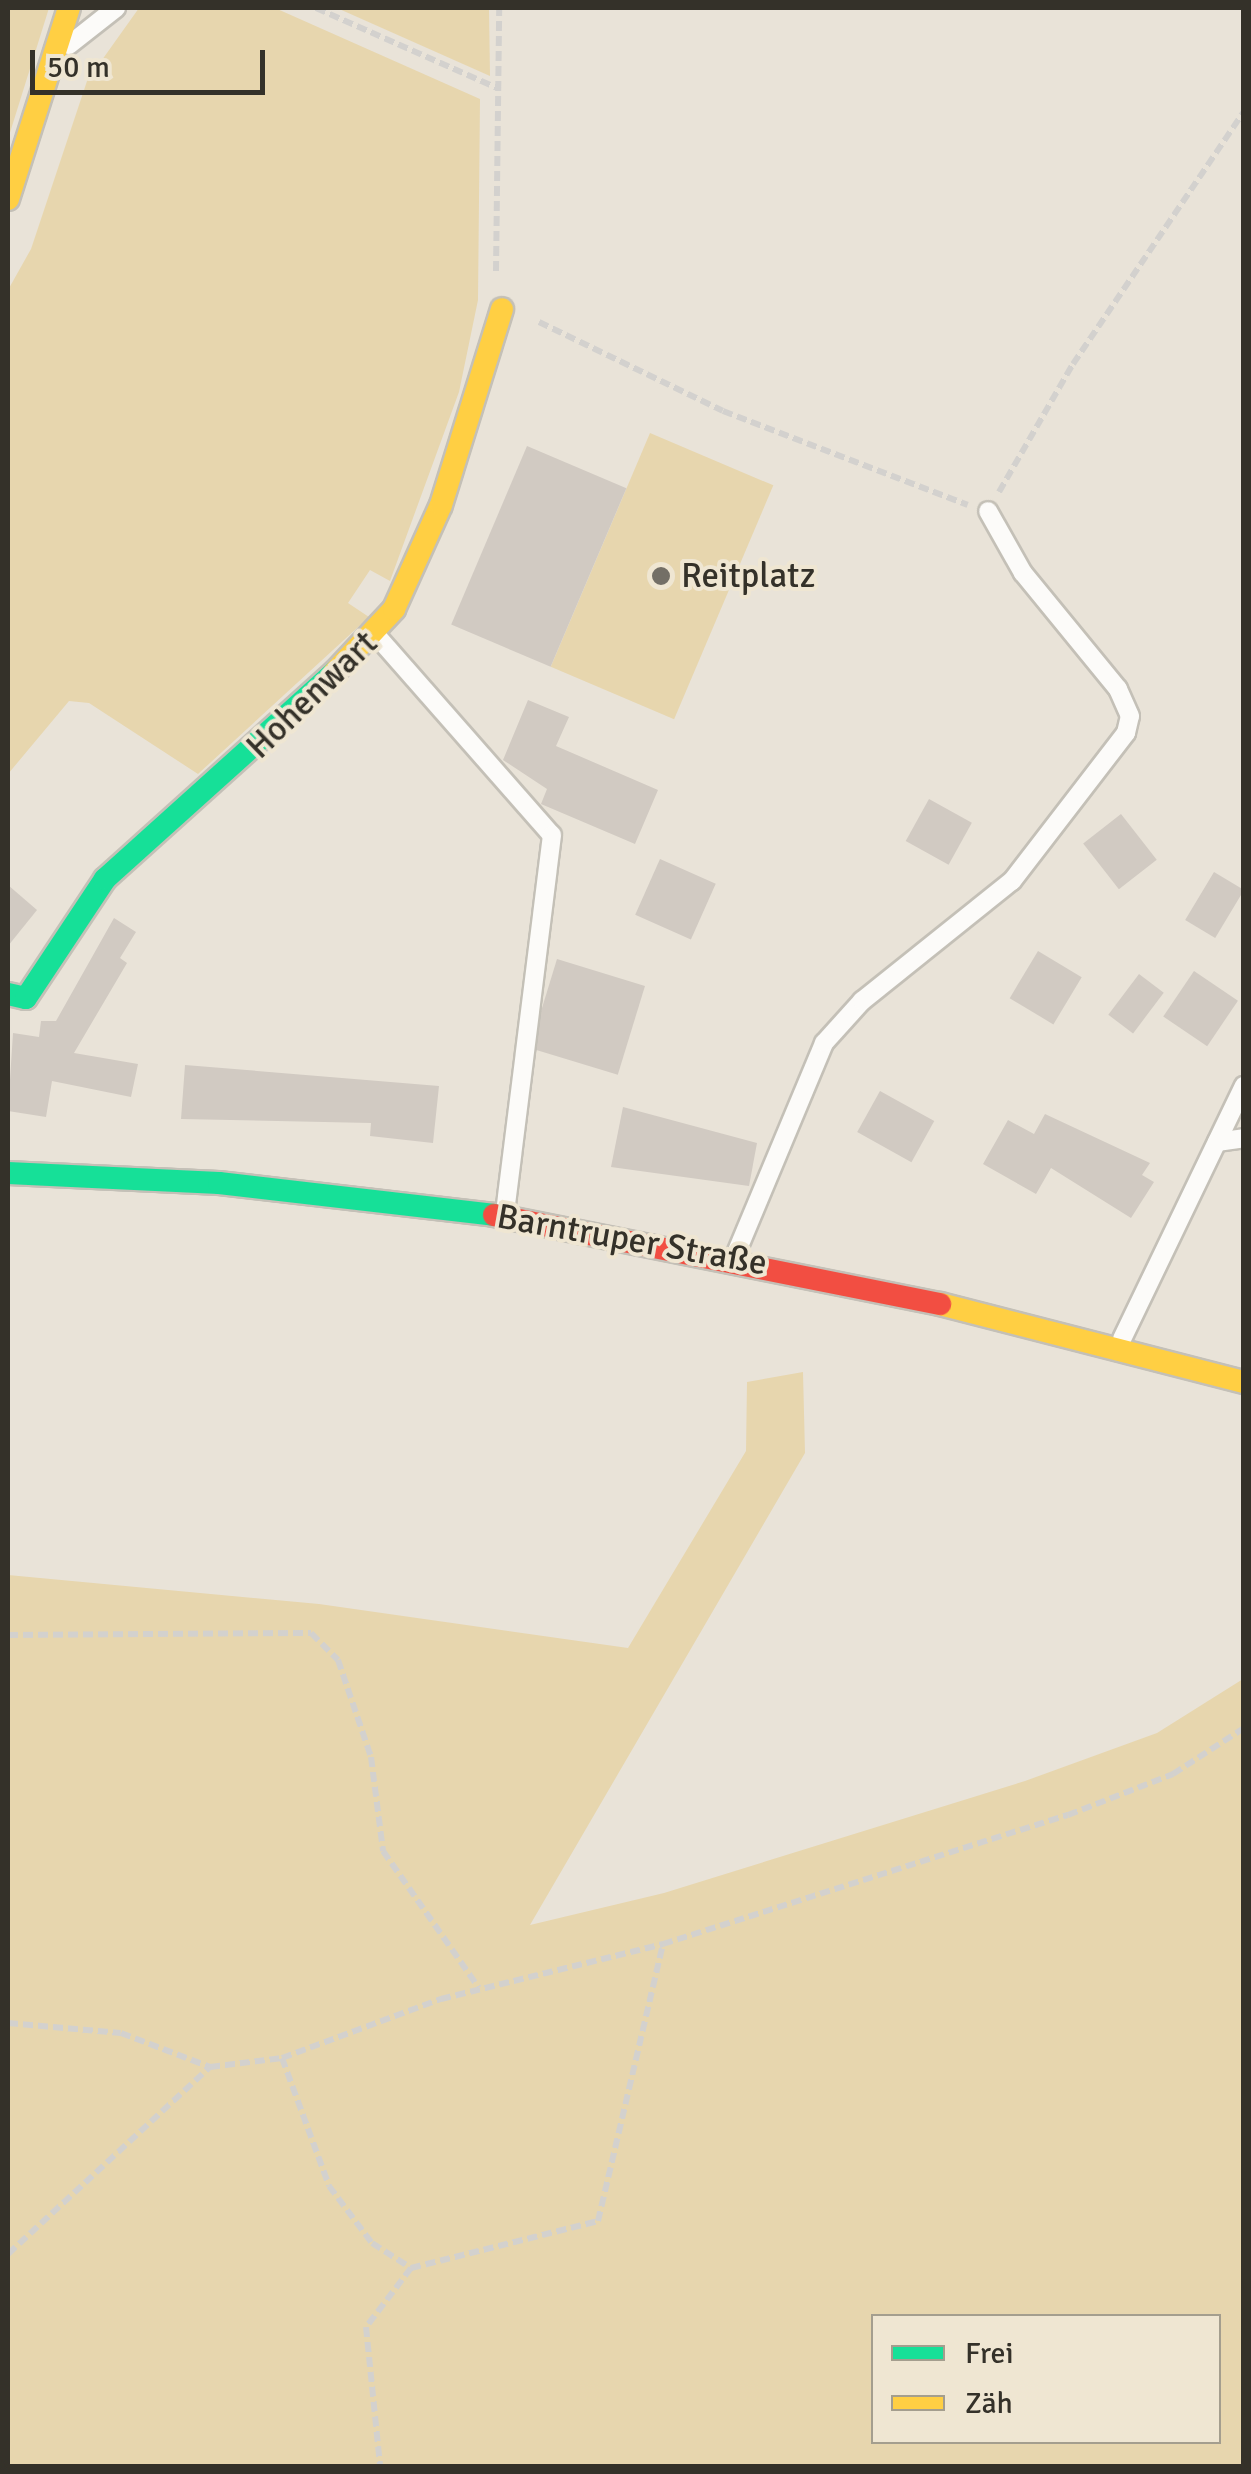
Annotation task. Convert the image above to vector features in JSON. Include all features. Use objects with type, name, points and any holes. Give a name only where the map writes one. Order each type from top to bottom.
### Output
[{"type":"main road","points":[[8,199],[61,51],[70,8]]},
{"type":"main road","name":"Hohenwart","points":[[8,994],[26,998],[105,879],[376,635],[436,519],[502,308]]},
{"type":"main road","name":"Barntruper Straße","points":[[8,1173],[219,1183],[505,1216],[734,1256],[1120,1344],[1244,1382]]},
{"type":"lane","points":[[61,51],[116,8]]},
{"type":"lane","points":[[734,1256],[824,1043],[862,1001],[1012,881],[1126,733],[1130,716],[1118,689],[1023,573],[988,511]]},
{"type":"lane","points":[[376,635],[552,835],[528,973],[505,1216]]},
{"type":"lane","points":[[1120,1344],[1244,1086]]},
{"type":"lane","points":[[1217,1142],[1244,1138]]},
{"type":"path","points":[[316,8],[498,89]]},
{"type":"path","points":[[499,8],[502,308],[722,411],[988,511],[1072,364],[1244,111]]},
{"type":"path","points":[[8,1635],[311,1633],[338,1660],[371,1757],[383,1851],[479,1988]]},
{"type":"path","points":[[8,2024],[121,2033],[210,2067],[282,2058],[479,1988],[662,1944],[1068,1815],[1172,1774],[1244,1728]]},
{"type":"path","points":[[380,2466],[366,2328],[410,2268],[598,2221],[662,1944]]},
{"type":"path","points":[[282,2058],[329,2186],[372,2244],[410,2268]]},
{"type":"path","points":[[8,2254],[210,2067]]},
{"type":"shaded area","points":[[8,8],[49,8],[8,139]]},
{"type":"shaded area","points":[[139,8],[275,8],[480,99],[478,300],[459,392],[390,581],[370,570],[348,603],[369,617],[198,774],[89,703],[69,701],[8,774],[8,290],[31,249],[87,81]]},
{"type":"shaded area","points":[[337,8],[489,8],[490,76]]},
{"type":"shaded area","name":"Reitplatz","points":[[650,433],[773,485],[674,719],[551,667]]},
{"type":"shaded area","points":[[803,1372],[805,1453],[530,1925],[664,1893],[1025,1781],[1157,1733],[1243,1679],[1243,2466],[8,2466],[8,1575],[319,1604],[628,1648],[746,1451],[747,1382]]},
{"type":"building","points":[[527,446],[626,488],[551,667],[451,625]]},
{"type":"building","points":[[528,700],[569,717],[556,746],[658,790],[635,844],[541,804],[547,789],[503,760]]},
{"type":"building","points":[[929,799],[972,823],[949,865],[906,841]]},
{"type":"building","points":[[1121,814],[1157,860],[1119,889],[1083,844]]},
{"type":"building","points":[[660,859],[716,884],[691,940],[635,915]]},
{"type":"building","points":[[1214,872],[1244,890],[1215,938],[1185,920]]},
{"type":"building","points":[[8,885],[37,910],[8,946]]},
{"type":"building","points":[[114,918],[136,932],[120,958],[127,963],[74,1053],[138,1064],[131,1097],[52,1081],[46,1117],[8,1111],[13,1033],[39,1037],[41,1021],[56,1021]]},
{"type":"building","points":[[1038,951],[1082,977],[1053,1024],[1010,998]]},
{"type":"building","points":[[557,959],[645,986],[618,1075],[530,1048]]},
{"type":"building","points":[[1194,971],[1238,1001],[1207,1046],[1163,1017]]},
{"type":"building","points":[[1139,974],[1164,993],[1133,1033],[1108,1015]]},
{"type":"building","points":[[185,1065],[439,1086],[433,1143],[370,1136],[371,1123],[181,1119]]},
{"type":"building","points":[[880,1091],[934,1121],[911,1162],[857,1132]]},
{"type":"building","points":[[623,1107],[757,1143],[749,1186],[611,1167]]},
{"type":"building","points":[[1045,1114],[1150,1163],[1142,1175],[1154,1182],[1131,1218],[1051,1168],[1036,1194],[983,1164],[1008,1120],[1034,1134]]},
{"type":"traffic: fast","points":[[8,994],[26,998],[105,879],[334,673]]},
{"type":"traffic: fast","points":[[8,1173],[219,1183],[494,1215]]},
{"type":"traffic: slow","points":[[8,199],[69,8]]},
{"type":"traffic: slow","points":[[334,673],[394,609],[441,505],[502,309]]},
{"type":"traffic: slow","points":[[940,1304],[1244,1382]]},
{"type":"traffic: jam","points":[[494,1215],[940,1304]]},
{"type":"place","name":"Reitplatz","points":[[661,576]]}]
